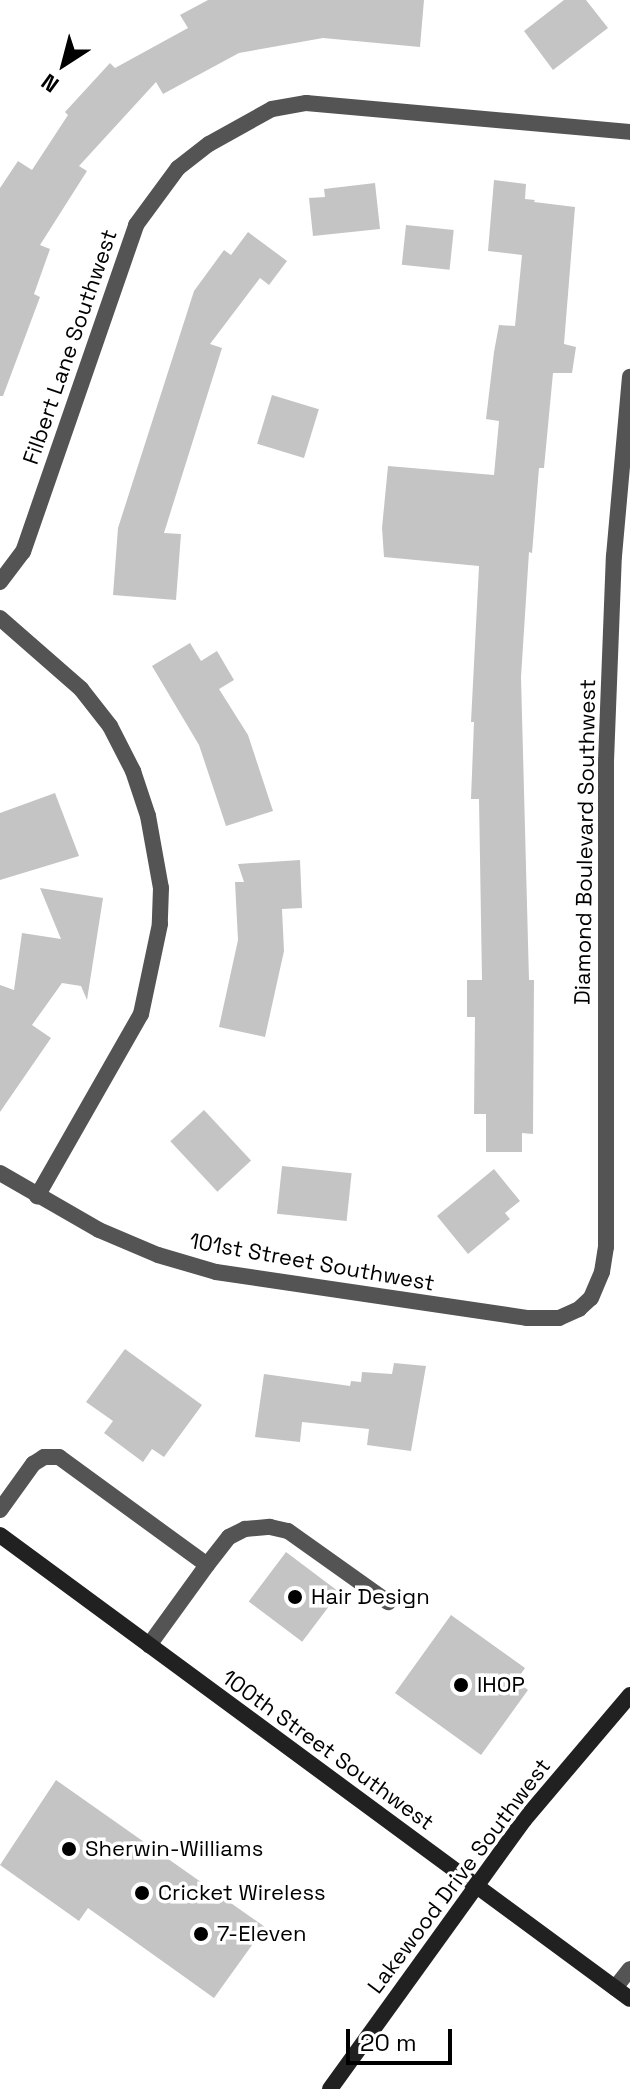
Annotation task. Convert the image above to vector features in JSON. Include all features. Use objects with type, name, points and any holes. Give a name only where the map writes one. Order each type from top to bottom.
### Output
[{"type":"main road","name":"100th Street Southwest","points":[[0,1535],[630,1999]]},
{"type":"main road","name":"Lakewood Drive Southwest","points":[[330,2089],[475,1886],[566,1768],[630,1695]]},
{"type":"street","name":"Filbert Lane Southwest","points":[[0,582],[23,552],[136,225],[178,168],[209,144],[272,109],[306,103],[630,132]]},
{"type":"street","name":"Diamond Boulevard Southwest","points":[[585,1304],[598,1284],[606,1247],[606,761],[615,543],[630,377]]},
{"type":"street","points":[[0,618],[81,689],[110,726],[133,771],[148,816],[161,888],[160,924],[141,1014],[37,1196]]},
{"type":"street","name":"101st Street Southwest","points":[[0,1173],[37,1196],[133,1245],[216,1272],[507,1316],[559,1318],[585,1304]]},
{"type":"street","points":[[0,1510],[33,1464],[44,1457],[59,1457],[207,1565]]},
{"type":"street","points":[[149,1645],[229,1537],[245,1529],[270,1527],[288,1531],[388,1602]]},
{"type":"street","points":[[615,1988],[630,1969]]},
{"type":"building","points":[[208,0],[424,0],[420,47],[323,38],[239,53],[163,94],[156,82],[79,166],[87,171],[40,245],[50,249],[34,294],[40,297],[3,396],[0,396],[0,188],[18,161],[32,170],[68,115],[65,112],[110,63],[115,68],[188,28],[180,15]]},
{"type":"building","points":[[564,0],[586,0],[608,28],[553,70],[524,31]]},
{"type":"building","points":[[494,180],[526,184],[525,199],[534,202],[575,207],[564,344],[576,347],[572,373],[553,373],[544,468],[539,468],[532,553],[529,552],[521,677],[529,980],[534,980],[533,1134],[522,1133],[522,1152],[486,1152],[486,1114],[474,1114],[475,1017],[467,1017],[467,980],[482,980],[479,799],[471,799],[474,722],[471,722],[479,566],[384,557],[382,528],[388,466],[494,475],[499,421],[486,419],[494,352],[499,325],[515,326],[522,255],[488,251]]},
{"type":"building","points":[[375,183],[380,229],[313,236],[309,198],[325,197],[324,189]]},
{"type":"building","points":[[406,225],[454,230],[450,270],[402,265]]},
{"type":"building","points":[[248,232],[287,261],[269,285],[260,278],[210,344],[222,348],[164,533],[181,534],[176,600],[113,595],[118,528],[194,291],[224,250],[231,255]]},
{"type":"building","points":[[272,395],[319,409],[304,458],[257,444]]},
{"type":"building","points":[[190,643],[201,661],[217,651],[234,680],[219,689],[248,735],[273,811],[226,826],[199,745],[152,666]]},
{"type":"building","points":[[55,793],[79,856],[0,880],[0,813]]},
{"type":"building","points":[[300,860],[302,908],[282,909],[284,951],[265,1037],[219,1027],[238,940],[235,882],[244,882],[238,864]]},
{"type":"building","points":[[40,888],[103,898],[87,1000],[81,986],[62,983],[32,1025],[51,1038],[0,1112],[0,985],[14,990],[22,933],[61,939]]},
{"type":"building","points":[[204,1110],[251,1160],[217,1192],[170,1141]]},
{"type":"building","points":[[282,1166],[352,1173],[347,1221],[277,1214]]},
{"type":"building","points":[[494,1169],[520,1201],[505,1213],[510,1219],[468,1254],[437,1216]]},
{"type":"building","points":[[125,1349],[202,1405],[164,1457],[152,1449],[143,1462],[104,1433],[113,1421],[86,1402]]},
{"type":"building","points":[[394,1363],[426,1366],[411,1451],[367,1445],[369,1429],[302,1422],[300,1442],[255,1437],[264,1374],[350,1386],[351,1381],[361,1382],[362,1372],[392,1374]]},
{"type":"building","name":"Hair Design","points":[[286,1552],[340,1592],[302,1642],[249,1602]]},
{"type":"building","name":"IHOP","points":[[451,1615],[525,1668],[516,1681],[528,1690],[481,1755],[395,1693]]},
{"type":"building","points":[[56,1780],[265,1927],[214,1998],[88,1908],[79,1921],[0,1865]]},
{"type":"place","name":"Hair Design","points":[[295,1597]]},
{"type":"place","name":"IHOP","points":[[461,1685]]},
{"type":"place","name":"Sherwin-Williams","points":[[69,1849]]},
{"type":"place","name":"Cricket Wireless","points":[[142,1893]]},
{"type":"place","name":"7-Eleven","points":[[201,1934]]}]
